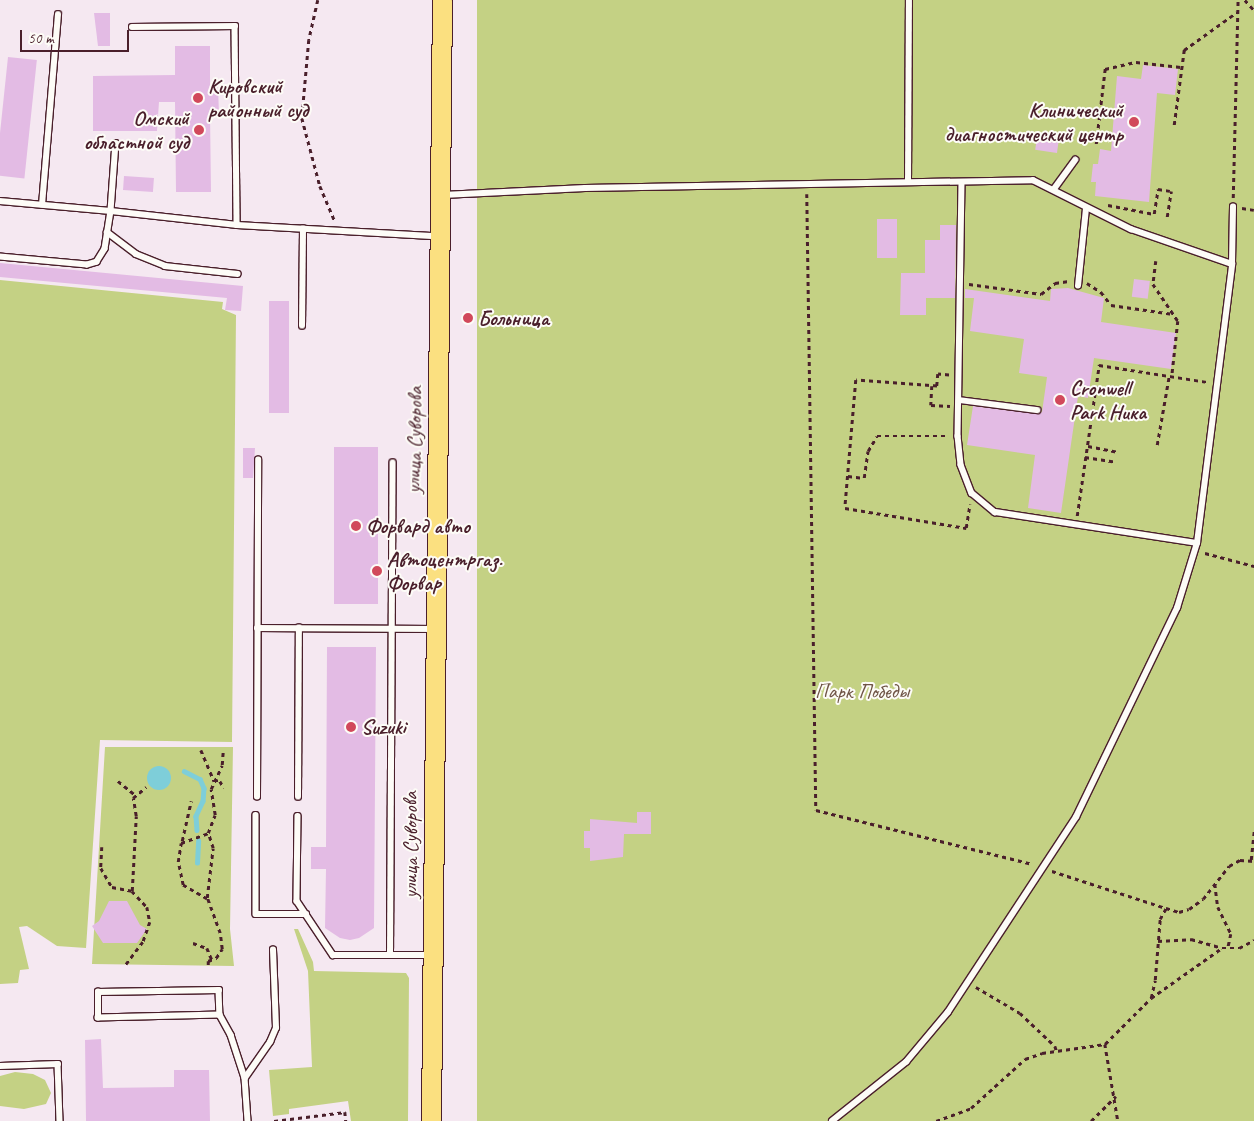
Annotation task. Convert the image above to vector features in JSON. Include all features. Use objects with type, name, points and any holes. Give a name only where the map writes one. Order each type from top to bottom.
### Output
[{"type":"main road","name":"улица Суворова","points":[[431,1121],[438,196],[442,0]]},
{"type":"lane","points":[[908,182],[909,0]]},
{"type":"lane","points":[[42,205],[58,15]]},
{"type":"lane","points":[[132,27],[235,26],[237,225]]},
{"type":"lane","points":[[0,257],[87,265],[98,262],[105,249],[111,211],[116,143]]},
{"type":"lane","points":[[1054,189],[1075,160]]},
{"type":"lane","points":[[438,196],[585,188],[1033,180],[1054,189],[1086,208],[1132,229],[1232,264]]},
{"type":"lane","points":[[962,182],[964,215],[960,283],[958,436],[961,465],[972,493],[995,512],[1198,543]]},
{"type":"lane","points":[[0,201],[237,225],[438,236]]},
{"type":"lane","points":[[1079,284],[1086,208]]},
{"type":"lane","points":[[832,1121],[906,1062],[948,1012],[968,983],[1045,868],[1076,817],[1174,615],[1198,543],[1232,264],[1233,208]]},
{"type":"lane","points":[[302,326],[304,229]]},
{"type":"lane","points":[[107,232],[136,254],[165,266],[238,274]]},
{"type":"lane","points":[[959,400],[1037,410]]},
{"type":"lane","points":[[256,797],[258,460]]},
{"type":"lane","points":[[390,955],[393,463]]},
{"type":"lane","points":[[257,628],[434,629]]},
{"type":"lane","points":[[298,797],[299,628]]},
{"type":"lane","points":[[256,815],[256,914],[306,914]]},
{"type":"lane","points":[[298,816],[297,901],[332,955],[432,956]]},
{"type":"lane","points":[[245,1078],[270,1042],[276,1028],[273,950]]},
{"type":"lane","points":[[220,1015],[98,1018],[98,992],[219,990],[220,1015],[231,1035],[245,1078],[248,1121]]},
{"type":"lane","points":[[0,1066],[58,1064],[60,1121]]},
{"type":"path","points":[[318,0],[309,40],[302,118],[320,186],[340,231]]},
{"type":"path","points":[[1238,0],[1233,208],[1254,210]]},
{"type":"path","points":[[1245,0],[1254,10]]},
{"type":"path","points":[[1174,125],[1184,50],[1237,12]]},
{"type":"path","points":[[1096,144],[1105,69],[1136,62],[1182,67]]},
{"type":"path","points":[[806,184],[816,810],[1045,868],[1178,912],[1189,909],[1215,884],[1229,866],[1240,860],[1252,861],[1254,829]]},
{"type":"path","points":[[1100,202],[1123,210],[1154,214],[1158,189],[1171,190],[1167,217]]},
{"type":"path","points":[[1156,260],[1153,284],[1178,321],[1171,376],[1157,446]]},
{"type":"path","points":[[1150,268],[1155,268]]},
{"type":"path","points":[[960,283],[1041,294],[1055,283],[1092,284],[1111,305],[1173,314]]},
{"type":"path","points":[[1075,525],[1099,365],[1217,383]]},
{"type":"path","points":[[960,375],[938,374],[937,386],[856,380],[845,508],[966,528],[972,493]]},
{"type":"path","points":[[932,386],[931,405],[959,407]]},
{"type":"path","points":[[848,476],[864,478],[868,452],[877,436],[958,436]]},
{"type":"path","points":[[1087,446],[1118,452]]},
{"type":"path","points":[[1085,457],[1116,462]]},
{"type":"path","points":[[1196,550],[1254,566]]},
{"type":"path","points":[[201,750],[214,781]]},
{"type":"path","points":[[208,965],[220,955],[222,945],[208,900],[213,848],[208,833],[215,815],[210,801],[214,781],[222,765],[223,750]]},
{"type":"path","points":[[118,780],[135,795]]},
{"type":"path","points":[[214,781],[220,781],[224,788]]},
{"type":"path","points":[[132,891],[135,795],[146,786]]},
{"type":"path","points":[[191,800],[178,862],[180,879],[189,890],[208,900]]},
{"type":"path","points":[[182,841],[208,833]]},
{"type":"path","points":[[102,847],[101,868],[112,887],[132,891],[147,907],[150,922],[143,942],[125,966]]},
{"type":"path","points":[[1215,884],[1218,907],[1231,934],[1228,948]]},
{"type":"path","points":[[1151,998],[1160,919],[1166,908]]},
{"type":"path","points":[[1158,941],[1191,939],[1222,948],[1239,948],[1254,940]]},
{"type":"path","points":[[193,943],[207,948],[212,960]]},
{"type":"path","points":[[936,1121],[971,1108],[1025,1059],[1105,1044],[1151,998],[1222,948]]},
{"type":"path","points":[[968,983],[1020,1013],[1055,1046],[1057,1052]]},
{"type":"path","points":[[1105,1044],[1116,1096],[1118,1121]]},
{"type":"path","points":[[1092,1121],[1116,1096]]},
{"type":"path","points":[[274,1121],[346,1112],[346,1121]]},
{"type":"green space","name":"Парк Победы","points":[[477,0],[1254,0],[1254,1121],[477,1121]]},
{"type":"green space","points":[[0,280],[223,302],[222,309],[236,315],[232,742],[100,740],[86,948],[57,946],[27,926],[19,927],[29,969],[20,970],[18,983],[0,984]]},
{"type":"green space","points":[[105,747],[233,747],[230,929],[234,966],[92,964]]},
{"type":"green space","points":[[294,929],[298,929],[313,962],[314,971],[406,973],[409,978],[408,1121],[351,1121],[348,1101],[289,1109],[289,1114],[273,1116],[269,1070],[312,1067],[308,971]]},
{"type":"green space","points":[[15,1072],[33,1074],[45,1080],[51,1093],[46,1104],[24,1109],[0,1106],[0,1076]]},
{"type":"water","points":[[159,766],[164,767],[170,773],[170,783],[164,789],[159,790],[154,789],[148,783],[147,778],[148,773],[154,767]]},
{"type":"building","points":[[94,13],[110,13],[110,46],[98,46]]},
{"type":"building","points":[[175,46],[210,46],[210,87],[218,87],[219,114],[210,114],[211,192],[176,192],[175,102],[159,102],[157,131],[93,131],[93,76],[175,75]]},
{"type":"building","points":[[8,57],[37,60],[24,178],[0,176],[0,133]]},
{"type":"building","name":"Клинический диагностический центр","points":[[1143,65],[1178,69],[1175,95],[1157,93],[1149,202],[1095,196],[1096,182],[1091,182],[1093,164],[1098,164],[1100,149],[1111,151],[1117,76],[1141,79]]},
{"type":"building","points":[[1037,137],[1059,140],[1057,153],[1035,150]]},
{"type":"building","points":[[124,176],[154,178],[153,192],[123,190]]},
{"type":"building","points":[[877,219],[897,219],[897,258],[877,258]]},
{"type":"building","points":[[940,225],[956,225],[955,298],[926,298],[926,315],[900,315],[901,273],[925,273],[925,240],[940,240]]},
{"type":"building","points":[[0,263],[243,286],[241,311],[225,310],[227,298],[0,277]]},
{"type":"building","points":[[1134,279],[1150,281],[1148,299],[1132,297]]},
{"type":"building","name":"Cronwell Park Ника","points":[[1068,288],[1104,298],[1101,322],[1176,333],[1171,369],[1094,358],[1088,398],[1078,396],[1061,513],[1028,508],[1035,455],[967,445],[973,406],[1038,414],[1042,412],[1047,377],[1019,373],[1024,339],[970,331],[974,298],[965,298],[965,289],[1050,301],[1051,289]]},
{"type":"building","points":[[269,301],[289,301],[289,413],[269,413]]},
{"type":"building","name":"Форвард авто","points":[[334,447],[378,447],[378,604],[334,604]]},
{"type":"building","points":[[243,448],[255,448],[253,478],[243,478]]},
{"type":"building","name":"Suzuki","points":[[327,647],[376,647],[374,928],[359,938],[350,940],[340,938],[325,928],[326,869],[311,869],[311,847],[326,847]]},
{"type":"building","points":[[637,812],[651,812],[651,834],[624,834],[623,857],[590,861],[590,848],[584,848],[584,831],[590,831],[590,819],[637,823]]},
{"type":"building","points":[[109,901],[127,901],[140,925],[147,929],[137,943],[103,943],[92,926],[99,921]]},
{"type":"building","points":[[101,1039],[103,1088],[174,1087],[174,1070],[209,1070],[210,1121],[86,1121],[85,1040]]},
{"type":"waterway","points":[[184,771],[200,779],[204,788],[203,801],[196,816],[197,830]]},
{"type":"waterway","points":[[197,863],[198,841]]},
{"type":"place","name":"Кировский районный суд","points":[[198,98]]},
{"type":"place","name":"Клинический диагностический центр","points":[[1134,122]]},
{"type":"place","name":"Омский областной суд","points":[[199,130]]},
{"type":"place","name":"Больница","points":[[468,318]]},
{"type":"place","name":"Cronwell Park Ника","points":[[1060,400]]},
{"type":"place","name":"Форвард авто","points":[[356,526]]},
{"type":"place","name":"Автоцентргаз. Форвар","points":[[377,571]]},
{"type":"place","name":"Suzuki","points":[[351,727]]}]
